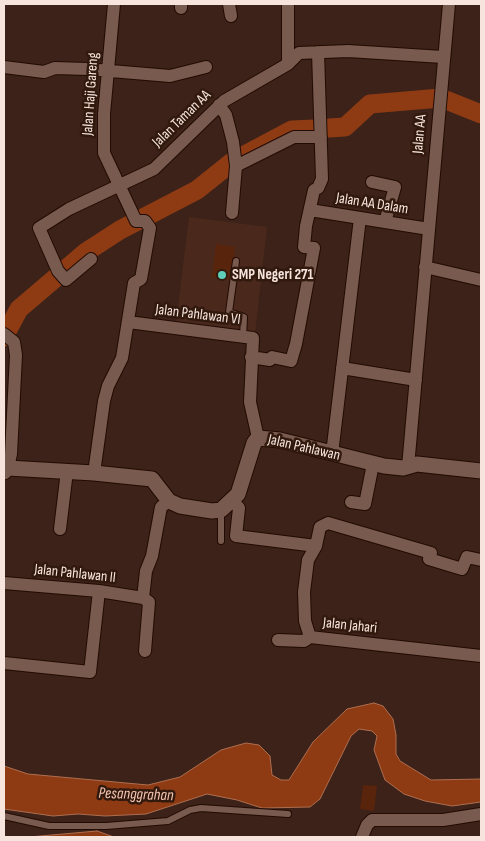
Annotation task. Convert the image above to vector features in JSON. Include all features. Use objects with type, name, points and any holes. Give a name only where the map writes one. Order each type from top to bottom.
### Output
[{"type":"street","name":"Jalan Haji Gareng","points":[[114,4],[104,114],[104,152],[117,184]]},
{"type":"street","points":[[288,4],[288,64]]},
{"type":"street","name":"Jalan AA","points":[[408,467],[449,4]]},
{"type":"street","name":"Jalan Taman AA","points":[[91,259],[62,276],[39,228],[69,209],[117,184],[154,169],[219,105],[261,78],[288,64],[299,53],[348,51],[443,57]]},
{"type":"street","points":[[251,357],[270,360],[272,357],[291,362],[314,248],[304,247],[310,210],[314,190],[318,188],[322,180],[318,52]]},
{"type":"street","points":[[4,68],[44,72],[55,68],[170,76],[206,67]]},
{"type":"street","points":[[219,105],[226,115],[236,166],[232,213]]},
{"type":"street","points":[[236,166],[294,137],[321,137]]},
{"type":"street","points":[[372,182],[395,187],[385,222]]},
{"type":"street","points":[[94,473],[104,401],[108,386],[122,358],[134,283],[141,279],[150,228],[140,221],[117,184]]},
{"type":"street","name":"Jalan AA Dalam","points":[[310,210],[429,229]]},
{"type":"street","points":[[332,454],[360,218]]},
{"type":"street","points":[[426,267],[481,280]]},
{"type":"street","name":"Jalan Pahlawan VI","points":[[128,322],[253,338],[250,402],[258,438]]},
{"type":"street","points":[[4,334],[14,342],[16,356],[11,454],[6,470],[67,471],[152,479],[169,501],[180,506],[221,510]]},
{"type":"street","points":[[342,368],[416,380]]},
{"type":"street","name":"Jalan Pahlawan","points":[[221,510],[238,494],[254,443],[258,438],[280,440],[373,464],[408,467],[417,464],[481,471]]},
{"type":"street","points":[[351,502],[365,504],[373,464]]},
{"type":"street","points":[[60,529],[67,471]]},
{"type":"street","points":[[233,500],[239,508],[236,536],[316,546]]},
{"type":"street","points":[[145,651],[149,602],[143,598],[146,572],[152,556],[161,507],[169,501]]},
{"type":"street","name":"Jalan Jahari","points":[[481,560],[467,557],[462,569],[429,559],[431,553],[328,523],[320,527],[316,546],[308,560],[304,592],[305,621],[310,637],[481,656]]},
{"type":"street","name":"Jalan Pahlawan II","points":[[4,584],[99,591],[143,598]]},
{"type":"street","points":[[4,663],[90,672],[99,591]]},
{"type":"street","points":[[278,640],[304,641],[310,637]]},
{"type":"street","points":[[362,837],[367,825],[372,820],[443,820],[481,814]]},
{"type":"lane","points":[[236,261],[229,312],[244,317],[243,337]]},
{"type":"lane","points":[[220,541],[221,510]]},
{"type":"lane","points":[[4,816],[49,826],[106,826],[168,821],[190,810],[201,808],[288,814]]},
{"type":"shaded area","name":"SMP Negeri 271","points":[[189,217],[267,227],[255,333],[176,323]]},
{"type":"shaded area","points":[[216,244],[235,247],[231,280],[212,277]]},
{"type":"shaded area","points":[[363,785],[377,786],[374,811],[360,809]]},
{"type":"water","name":"Pesanggrahan","points":[[374,703],[383,706],[393,719],[396,735],[396,754],[400,761],[431,780],[481,779],[481,802],[452,806],[425,801],[404,794],[385,780],[374,750],[377,736],[372,731],[359,729],[351,736],[320,799],[310,807],[262,808],[237,800],[207,794],[146,814],[53,816],[4,809],[4,766],[28,774],[148,785],[180,777],[221,750],[246,743],[259,745],[270,756],[272,775],[281,780],[289,780],[313,742],[347,709]]},
{"type":"water","points":[[97,831],[114,837],[29,837]]},
{"type":"waterway","points":[[329,128],[345,127],[370,104],[441,98],[481,114]]},
{"type":"waterway","points":[[245,155],[292,130],[314,129]]},
{"type":"waterway","points":[[4,337],[19,309],[86,252],[120,230],[197,190],[232,162]]},
{"type":"place","name":"SMP Negeri 271","points":[[222,275]]}]
